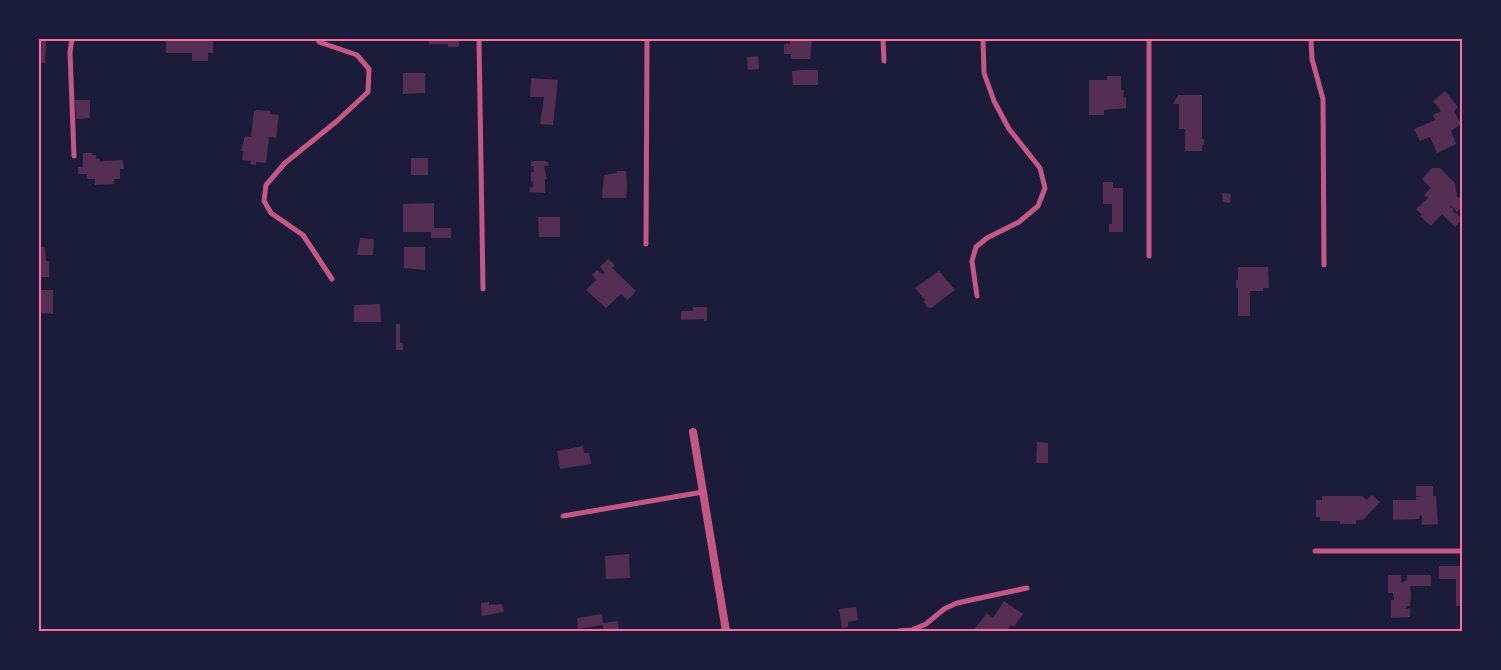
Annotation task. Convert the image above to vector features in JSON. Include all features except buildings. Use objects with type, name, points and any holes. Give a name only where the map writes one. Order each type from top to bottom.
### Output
[{"type":"street","points":[[72,39],[70,52],[74,156]]},
{"type":"street","points":[[318,39],[319,42],[357,54],[369,69],[368,92],[338,121],[285,163],[266,185],[264,201],[271,212],[303,236],[332,279]]},
{"type":"street","points":[[479,39],[483,289]]},
{"type":"street","points":[[646,244],[647,39]]},
{"type":"street","points":[[883,39],[884,60]]},
{"type":"street","points":[[977,296],[972,261],[976,247],[987,238],[1018,222],[1038,206],[1045,188],[1040,168],[1009,129],[994,101],[984,73],[983,39]]},
{"type":"street","points":[[1148,256],[1149,39]]},
{"type":"street","points":[[1311,39],[1313,64],[1324,99],[1324,265]]},
{"type":"street","points":[[693,432],[726,631]]},
{"type":"street","points":[[563,516],[703,492]]},
{"type":"street","points":[[1315,552],[1462,551]]},
{"type":"street","points":[[899,631],[912,630],[926,624],[944,609],[956,603],[1027,588]]}]
